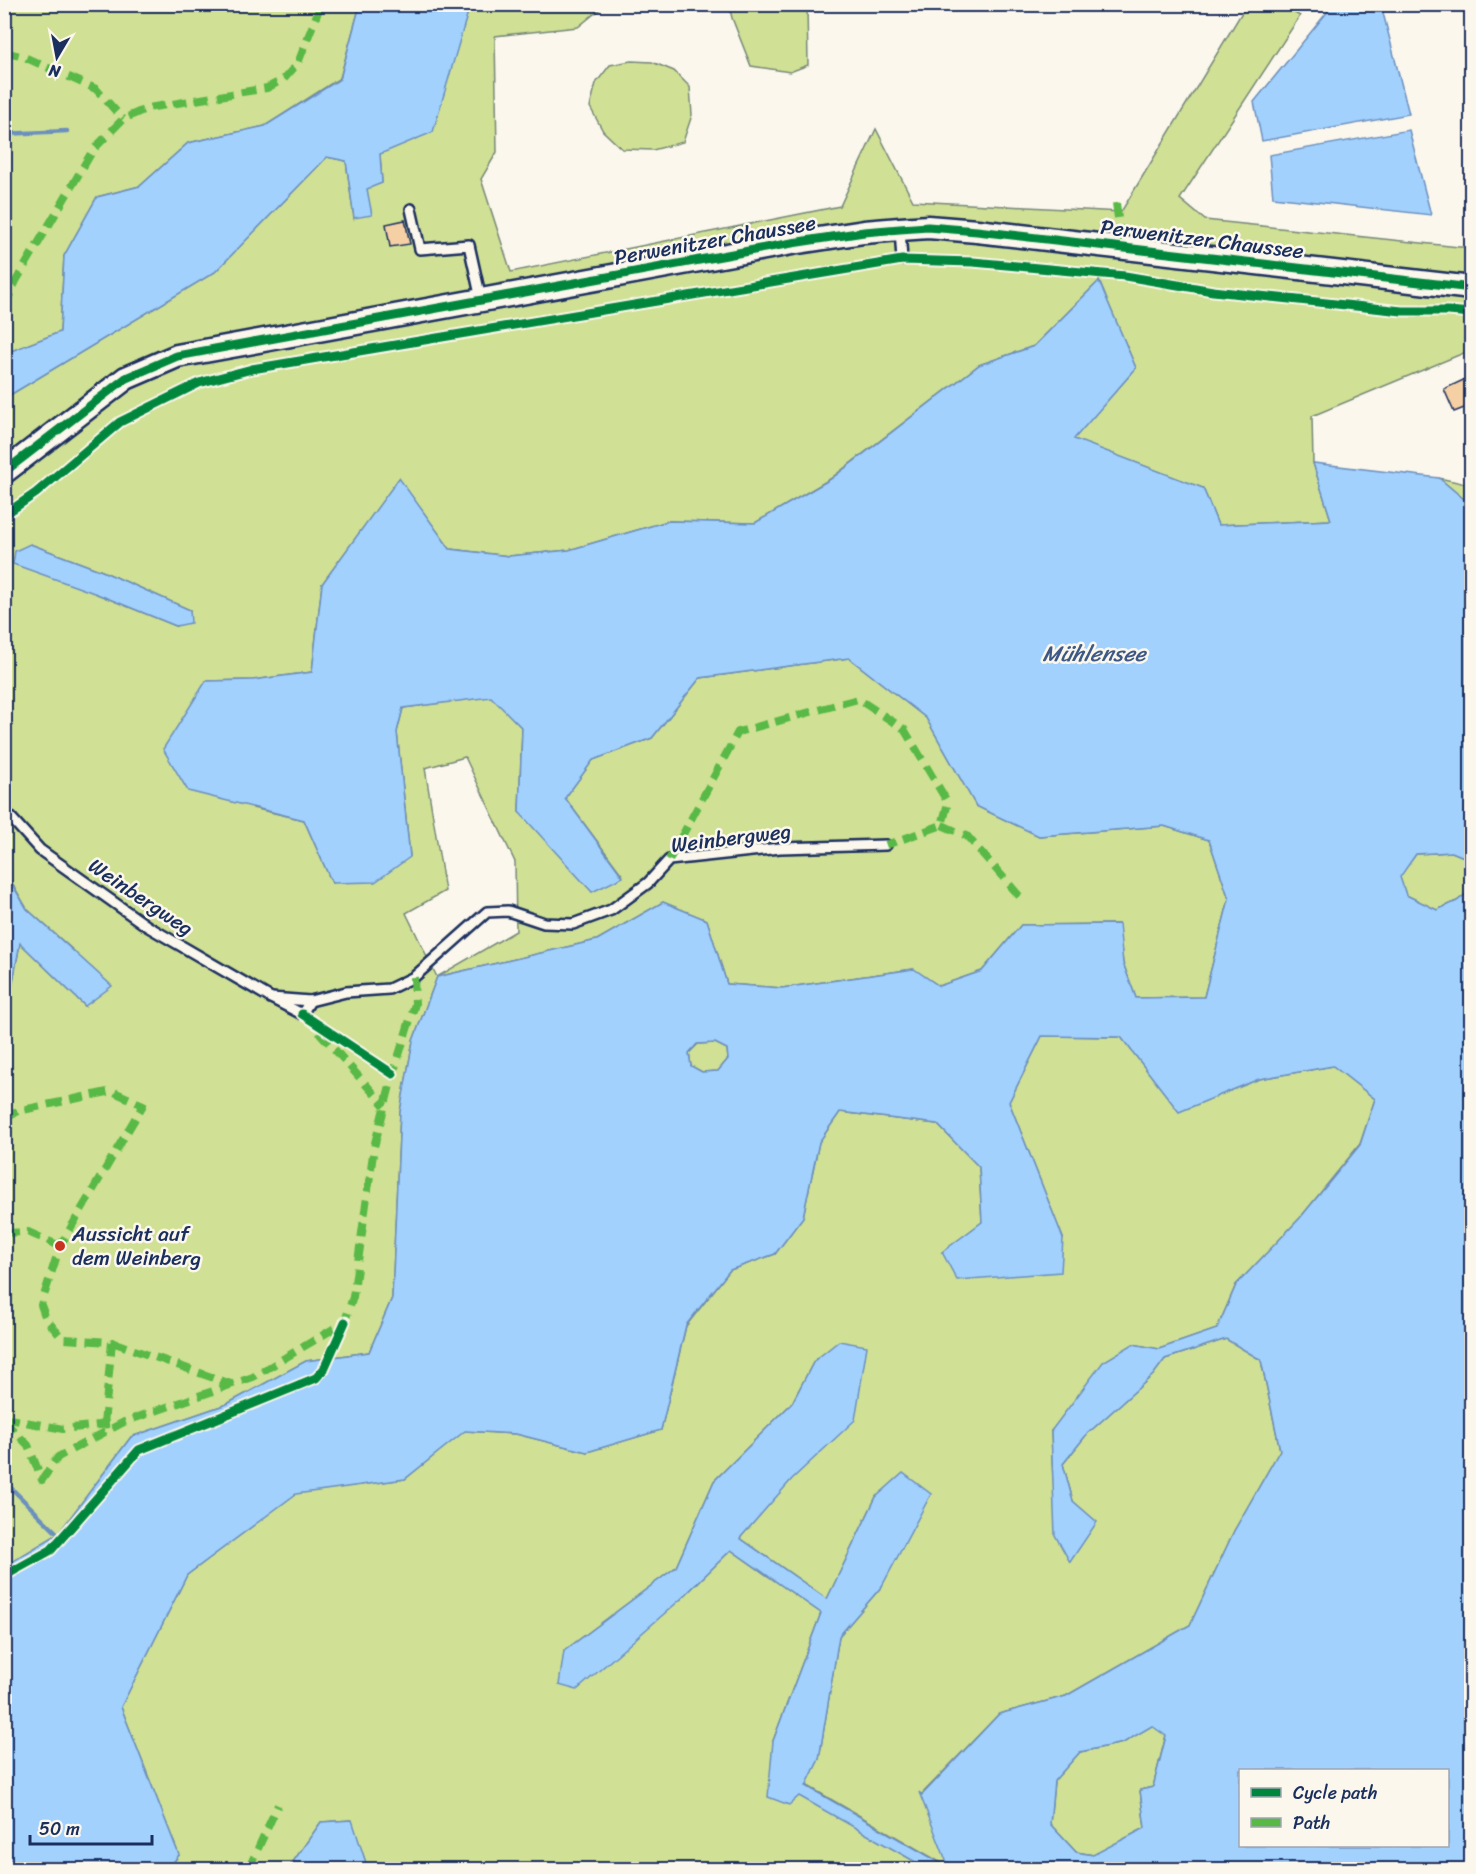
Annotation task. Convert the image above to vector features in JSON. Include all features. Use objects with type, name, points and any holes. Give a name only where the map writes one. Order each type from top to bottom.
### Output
[{"type":"street","name":"Perwenitzer Chaussee","points":[[4,472],[126,378],[177,356],[792,243],[864,232],[928,227],[977,231],[1472,288]]},
{"type":"lane","points":[[411,209],[420,249],[469,245],[481,301]]},
{"type":"lane","points":[[900,229],[902,260]]},
{"type":"lane","name":"Weinbergweg","points":[[4,810],[40,849],[147,926],[303,1014],[310,1001]]},
{"type":"lane","name":"Weinbergweg","points":[[271,998],[310,1001],[346,992],[389,989],[414,977],[488,912],[508,912],[544,923],[573,924],[611,910],[648,883],[669,860],[780,848],[886,845]]},
{"type":"path","points":[[62,1538],[66,1542]]},
{"type":"green space","points":[[1247,4],[1281,5],[1300,16],[1180,199],[1205,220],[1471,247],[1471,350],[1312,416],[1313,463],[1331,520],[1218,525],[1203,488],[1073,439],[1136,368],[1099,281],[1034,346],[979,365],[830,479],[755,523],[668,521],[569,550],[509,556],[450,549],[399,479],[322,584],[312,672],[253,680],[206,681],[253,808],[304,820],[332,883],[410,856],[397,732],[403,708],[491,696],[522,728],[519,812],[623,876],[565,798],[593,760],[652,738],[700,678],[849,658],[926,718],[976,806],[1039,836],[1164,826],[1209,840],[1229,899],[1204,997],[1136,998],[1123,963],[1118,924],[1021,925],[982,971],[939,986],[913,969],[782,988],[727,984],[707,920],[663,902],[597,940],[437,977],[413,1041],[400,1112],[392,1298],[369,1352],[306,1361],[227,1404],[131,1437],[58,1534],[5,1566],[4,1014],[7,1014],[20,943],[85,1006],[76,953],[27,909],[5,871],[5,398],[215,272],[327,157],[346,161],[354,218],[367,188],[382,183],[380,154],[462,31],[470,5],[605,5],[578,27],[495,36],[497,152],[481,179],[511,272],[840,206],[876,129],[913,201],[1121,212]],"holes":[[[30,544],[102,571],[190,610],[176,626],[97,594]],[[465,757],[515,862],[516,931],[437,977],[406,913],[445,891],[425,768]]]},
{"type":"green space","points":[[5,5],[360,5],[340,78],[265,126],[188,143],[140,186],[97,197],[64,256],[60,332],[6,353],[5,356]]},
{"type":"green space","points":[[729,5],[807,5],[808,65],[790,72],[751,66]]},
{"type":"green space","points":[[631,61],[652,62],[674,71],[690,87],[692,115],[683,142],[653,150],[622,149],[603,131],[590,107],[596,83],[610,65]]},
{"type":"green space","points":[[1439,478],[1471,485],[1471,505]]},
{"type":"green space","points":[[1452,852],[1471,860],[1471,890],[1457,901],[1437,910],[1406,895],[1399,877],[1416,854]]},
{"type":"green space","points":[[1042,1036],[1121,1037],[1179,1111],[1259,1079],[1333,1066],[1375,1099],[1360,1144],[1300,1218],[1236,1285],[1217,1329],[1159,1349],[1133,1344],[1051,1431],[1053,1480],[1073,1501],[1063,1464],[1087,1434],[1153,1375],[1165,1359],[1226,1339],[1261,1360],[1280,1450],[1234,1531],[1190,1625],[1066,1696],[999,1714],[921,1795],[950,1868],[806,1785],[819,1759],[839,1636],[882,1586],[876,1497],[827,1599],[740,1538],[791,1479],[814,1361],[792,1403],[714,1481],[676,1567],[564,1651],[681,1599],[731,1550],[821,1613],[773,1741],[799,1795],[928,1869],[368,1869],[351,1820],[321,1822],[288,1869],[168,1869],[179,1855],[121,1707],[187,1575],[296,1493],[405,1479],[464,1431],[516,1434],[587,1452],[661,1430],[686,1326],[730,1270],[775,1254],[803,1217],[819,1142],[840,1112],[937,1124],[979,1167],[982,1222],[943,1252],[1063,1238],[1009,1102]]},
{"type":"green space","points":[[715,1043],[727,1049],[728,1059],[718,1071],[702,1072],[691,1066],[689,1053],[698,1044]]},
{"type":"green space","points":[[1152,1725],[1166,1735],[1153,1787],[1140,1790],[1145,1828],[1094,1855],[1076,1852],[1050,1824],[1054,1781],[1080,1752],[1123,1743]]},
{"type":"water","points":[[360,5],[470,5],[433,132],[380,154],[382,183],[367,189],[372,215],[354,218],[346,161],[327,157],[215,272],[5,398],[6,353],[60,332],[64,256],[97,197],[140,186],[188,143],[265,126],[340,79]]},
{"type":"water","points":[[1333,5],[1381,5],[1409,114],[1262,141],[1254,102]]},
{"type":"water","points":[[1409,130],[1431,215],[1273,197],[1269,155]]},
{"type":"water","name":"Mühlensee","points":[[1099,281],[1136,368],[1074,439],[1203,488],[1218,525],[1331,520],[1313,463],[1439,478],[1471,505],[1472,634],[1469,638],[1472,640],[1471,860],[1452,852],[1416,854],[1400,877],[1406,895],[1437,910],[1457,901],[1471,890],[1471,1869],[928,1869],[799,1796],[789,1805],[768,1797],[773,1741],[821,1613],[731,1550],[681,1599],[577,1690],[559,1685],[564,1651],[676,1567],[714,1481],[792,1403],[814,1361],[839,1341],[867,1346],[855,1420],[792,1479],[740,1538],[827,1599],[876,1497],[903,1473],[931,1494],[882,1586],[839,1636],[819,1759],[806,1786],[949,1868],[919,1792],[922,1795],[999,1714],[1066,1696],[1190,1625],[1234,1531],[1280,1450],[1261,1360],[1226,1339],[1165,1359],[1153,1375],[1087,1434],[1063,1464],[1073,1501],[1097,1522],[1070,1562],[1055,1535],[1051,1431],[1103,1362],[1133,1344],[1159,1349],[1217,1329],[1236,1285],[1300,1218],[1360,1145],[1375,1099],[1333,1066],[1259,1079],[1179,1112],[1121,1037],[1042,1036],[1009,1102],[1063,1238],[1061,1272],[957,1280],[942,1252],[982,1222],[979,1167],[937,1124],[840,1112],[819,1142],[803,1217],[775,1254],[730,1270],[686,1325],[661,1430],[587,1452],[516,1434],[465,1431],[405,1479],[296,1494],[187,1575],[121,1707],[179,1855],[168,1869],[5,1869],[5,1566],[58,1534],[131,1437],[227,1404],[306,1361],[369,1352],[392,1298],[400,1112],[413,1041],[437,977],[597,940],[663,902],[707,920],[727,984],[782,988],[914,969],[939,986],[982,971],[1021,925],[1119,924],[1123,963],[1136,998],[1204,997],[1229,899],[1209,840],[1164,826],[1039,836],[976,806],[926,718],[849,658],[700,678],[652,738],[593,760],[565,798],[623,877],[592,892],[519,812],[522,728],[491,697],[403,708],[397,732],[410,857],[375,882],[332,883],[304,820],[188,791],[163,749],[206,681],[253,680],[312,672],[322,584],[399,478],[450,549],[509,556],[569,550],[668,521],[755,523],[831,479],[979,365],[1034,346]],"holes":[[[715,1043],[727,1049],[728,1059],[718,1071],[702,1072],[691,1066],[689,1053],[697,1044]],[[1152,1726],[1166,1736],[1153,1787],[1140,1790],[1145,1828],[1093,1855],[1076,1852],[1050,1824],[1054,1781],[1080,1752],[1123,1743]]]},
{"type":"water","points":[[30,544],[102,571],[190,610],[191,623],[176,626],[97,594],[13,564],[15,551]]},
{"type":"water","points":[[4,871],[27,909],[112,986],[85,1006],[20,943],[7,1014],[5,1014]]},
{"type":"water","points":[[352,1820],[368,1869],[288,1869],[321,1822]]},
{"type":"building","points":[[405,220],[410,244],[390,247],[386,224]]},
{"type":"building","points":[[1472,376],[1472,405],[1454,412],[1444,389]]},
{"type":"waterway","points":[[4,134],[67,131]]},
{"type":"waterway","points":[[4,1484],[6,1483],[58,1534]]},
{"type":"marked path","points":[[4,307],[16,281],[93,150],[123,119],[148,108],[267,88],[284,79],[298,63],[321,4]]},
{"type":"marked path","points":[[4,52],[24,57],[96,89],[123,119]]},
{"type":"marked path","points":[[1116,203],[1122,248]]},
{"type":"marked path","points":[[669,860],[738,732],[858,699],[904,729],[948,803],[942,825],[886,845]]},
{"type":"marked path","points":[[942,825],[967,836],[1022,899]]},
{"type":"marked path","points":[[343,1327],[353,1297],[374,1147],[393,1074],[415,1004],[414,977]]},
{"type":"marked path","points":[[319,1032],[385,1106]]},
{"type":"marked path","points":[[4,1118],[18,1111],[112,1091],[143,1105],[60,1246],[41,1305],[46,1319],[63,1339],[112,1342],[103,1434]]},
{"type":"marked path","points":[[4,1233],[28,1232],[60,1246]]},
{"type":"marked path","points":[[4,1421],[28,1445],[42,1480],[58,1457],[124,1422],[253,1377],[343,1323]]},
{"type":"marked path","points":[[112,1342],[231,1384]]},
{"type":"marked path","points":[[4,1418],[63,1429],[109,1424]]},
{"type":"marked path","points":[[248,1870],[278,1805]]},
{"type":"cycle path","points":[[4,472],[126,378],[177,356],[792,243],[864,232],[928,227],[977,231],[1472,288]]},
{"type":"cycle path","points":[[4,515],[36,493],[120,422],[199,383],[252,369],[902,260],[973,262],[1125,276],[1213,291],[1402,311],[1472,313]]},
{"type":"cycle path","points":[[302,1014],[393,1074]]},
{"type":"cycle path","points":[[4,1576],[51,1550],[139,1450],[316,1378],[324,1369],[345,1322]]},
{"type":"place","name":"Aussicht auf dem Weinberg","points":[[60,1246]]}]
